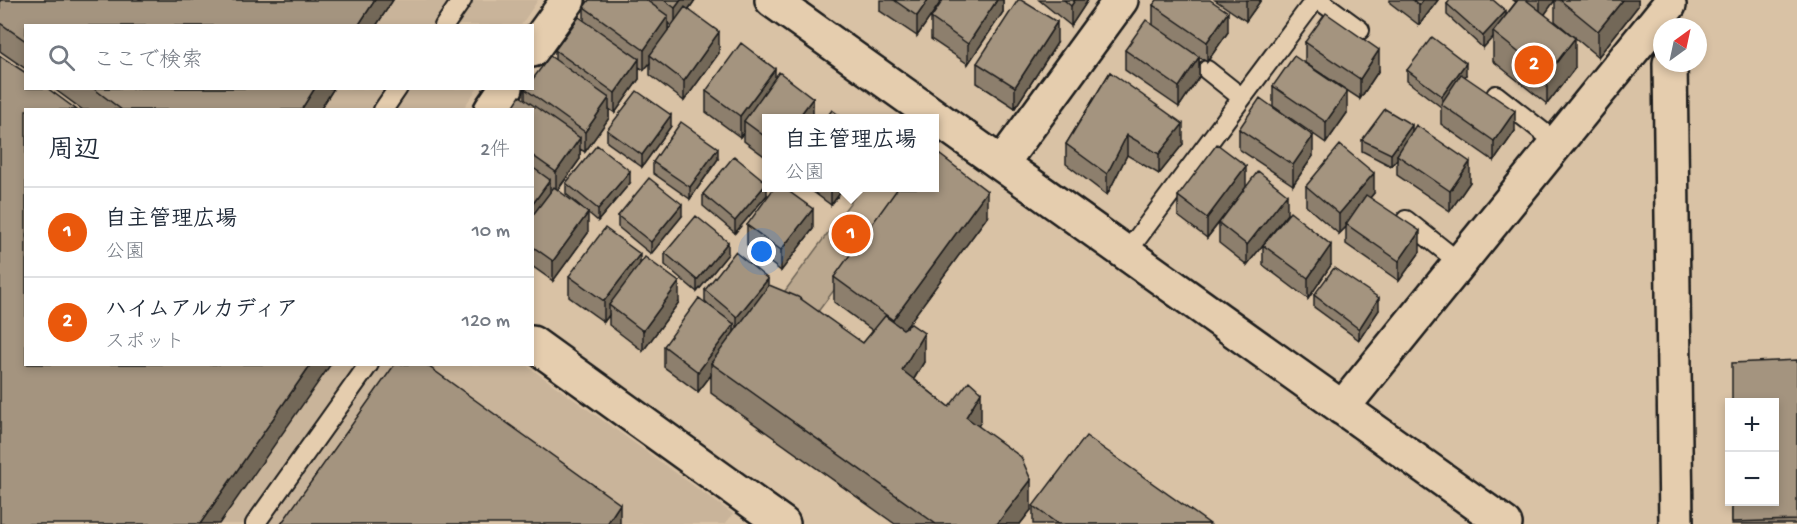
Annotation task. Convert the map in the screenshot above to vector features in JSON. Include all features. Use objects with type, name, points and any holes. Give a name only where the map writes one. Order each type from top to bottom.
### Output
[{"type":"street","points":[[534,47],[568,0]]},
{"type":"street","points":[[772,0],[933,114]]},
{"type":"street","points":[[1002,163],[1121,0]]},
{"type":"street","points":[[1342,408],[1557,143],[1670,11]]},
{"type":"street","points":[[1670,72],[1676,524]]},
{"type":"street","points":[[492,108],[505,90]]},
{"type":"street","points":[[939,118],[1505,524]]},
{"type":"street","points":[[534,344],[783,524]]},
{"type":"lane","points":[[445,24],[462,0]]},
{"type":"lane","points":[[1127,252],[1241,97],[1317,0],[1360,30]]},
{"type":"lane","points":[[1207,70],[1241,97]]},
{"type":"lane","points":[[384,108],[397,90]]},
{"type":"lane","points":[[1496,95],[1557,143]]},
{"type":"lane","points":[[1406,220],[1460,264]]},
{"type":"lane","points":[[255,524],[368,366]]},
{"type":"shaded area","points":[[0,0],[538,0],[522,24],[24,24],[24,90],[476,90],[463,108],[24,108],[24,366],[527,366],[733,514],[725,524],[0,524]]},
{"type":"shaded area","points":[[858,192],[907,192],[811,321],[779,299]]},
{"type":"building","points":[[0,0],[375,0],[359,24],[24,24],[24,40],[0,23]]},
{"type":"building","points":[[589,0],[646,0],[668,16],[644,50],[584,7]]},
{"type":"building","points":[[664,0],[681,0],[675,8]]},
{"type":"building","points":[[894,0],[928,0],[917,16]]},
{"type":"building","points":[[943,0],[997,0],[968,44],[931,18]]},
{"type":"building","points":[[1018,0],[1057,22],[1015,87],[977,63]]},
{"type":"building","points":[[1064,0],[1075,0],[1071,6]]},
{"type":"building","points":[[1157,0],[1210,0],[1228,12],[1207,42],[1153,5]]},
{"type":"building","points":[[1413,0],[1423,0],[1419,5]]},
{"type":"building","points":[[1450,0],[1493,0],[1506,11],[1483,36],[1447,4]]},
{"type":"building","points":[[1518,0],[1526,0],[1575,38],[1547,75],[1493,32]]},
{"type":"building","points":[[1560,0],[1623,0],[1598,31]]},
{"type":"building","points":[[685,7],[719,32],[684,81],[650,55]]},
{"type":"building","points":[[1326,13],[1379,50],[1360,79],[1305,42]]},
{"type":"building","points":[[579,17],[639,59],[615,93],[555,50]]},
{"type":"building","points":[[1146,20],[1199,57],[1179,87],[1125,50]]},
{"type":"building","points":[[1432,37],[1466,63],[1442,96],[1407,70]]},
{"type":"building","points":[[741,43],[775,69],[740,116],[706,91]]},
{"type":"building","points":[[0,56],[24,72],[24,90],[50,90],[74,108],[24,108],[24,366],[310,366],[200,524],[0,524]]},
{"type":"building","points":[[550,56],[609,98],[585,132],[526,90],[534,90],[534,77]]},
{"type":"building","points":[[1294,56],[1347,92],[1326,122],[1273,86]]},
{"type":"building","points":[[779,72],[813,98],[801,114],[762,114],[762,134],[744,121]]},
{"type":"building","points":[[1110,72],[1183,124],[1159,154],[1127,135],[1107,174],[1066,144]]},
{"type":"building","points":[[1461,74],[1515,111],[1494,141],[1441,104]]},
{"type":"building","points":[[96,90],[314,90],[302,108],[119,108]]},
{"type":"building","points":[[637,91],[671,115],[642,155],[607,130]]},
{"type":"building","points":[[520,96],[580,138],[556,172],[534,156],[534,108],[512,108]]},
{"type":"building","points":[[1260,98],[1313,136],[1293,165],[1239,129]]},
{"type":"building","points":[[1385,109],[1412,125],[1391,154],[1362,140]]},
{"type":"building","points":[[681,122],[718,148],[690,187],[653,162]]},
{"type":"building","points":[[1416,125],[1470,162],[1450,191],[1397,155]]},
{"type":"building","points":[[1217,144],[1246,166],[1207,218],[1178,196]]},
{"type":"building","points":[[597,145],[630,171],[598,209],[566,183]]},
{"type":"building","points":[[1340,145],[1374,173],[1339,214],[1306,186]]},
{"type":"building","points":[[939,154],[987,191],[893,320],[834,277],[895,192],[939,192]]},
{"type":"building","points":[[734,156],[762,179],[762,189],[735,221],[703,194]]},
{"type":"building","points":[[534,168],[550,180],[534,202]]},
{"type":"building","points":[[1258,171],[1287,194],[1247,245],[1219,223]]},
{"type":"building","points":[[649,178],[682,204],[651,242],[618,216]]},
{"type":"building","points":[[554,187],[588,213],[553,261],[534,247],[534,213]]},
{"type":"building","points":[[771,192],[790,192],[813,209],[781,250],[747,225]]},
{"type":"building","points":[[1366,195],[1420,231],[1399,261],[1346,224]]},
{"type":"building","points":[[1290,212],[1331,245],[1308,278],[1263,245]]},
{"type":"building","points":[[696,216],[728,242],[697,280],[665,253]]},
{"type":"building","points":[[605,228],[640,254],[604,301],[569,276]]},
{"type":"building","points":[[735,252],[768,279],[737,317],[705,290]]},
{"type":"building","points":[[645,257],[679,282],[643,331],[609,305]]},
{"type":"building","points":[[1334,268],[1379,298],[1359,329],[1314,295]]},
{"type":"building","points":[[769,285],[798,297],[863,343],[885,316],[903,329],[911,324],[924,333],[902,370],[949,407],[969,381],[981,392],[966,417],[1021,457],[1031,480],[997,524],[936,524],[711,363]]},
{"type":"building","points":[[699,298],[734,324],[698,372],[664,346]]},
{"type":"building","points":[[1797,360],[1797,520],[1732,522],[1732,506],[1779,506],[1779,398],[1732,398],[1732,363]]},
{"type":"building","points":[[394,366],[428,366],[620,504],[607,524],[281,524]]},
{"type":"building","points":[[1086,436],[1210,524],[1058,524],[1033,506]]},
{"type":"place","name":"ハイムアルカディア","points":[[1534,65]]},
{"type":"place","name":"自主管理広場","points":[[851,234]]}]
